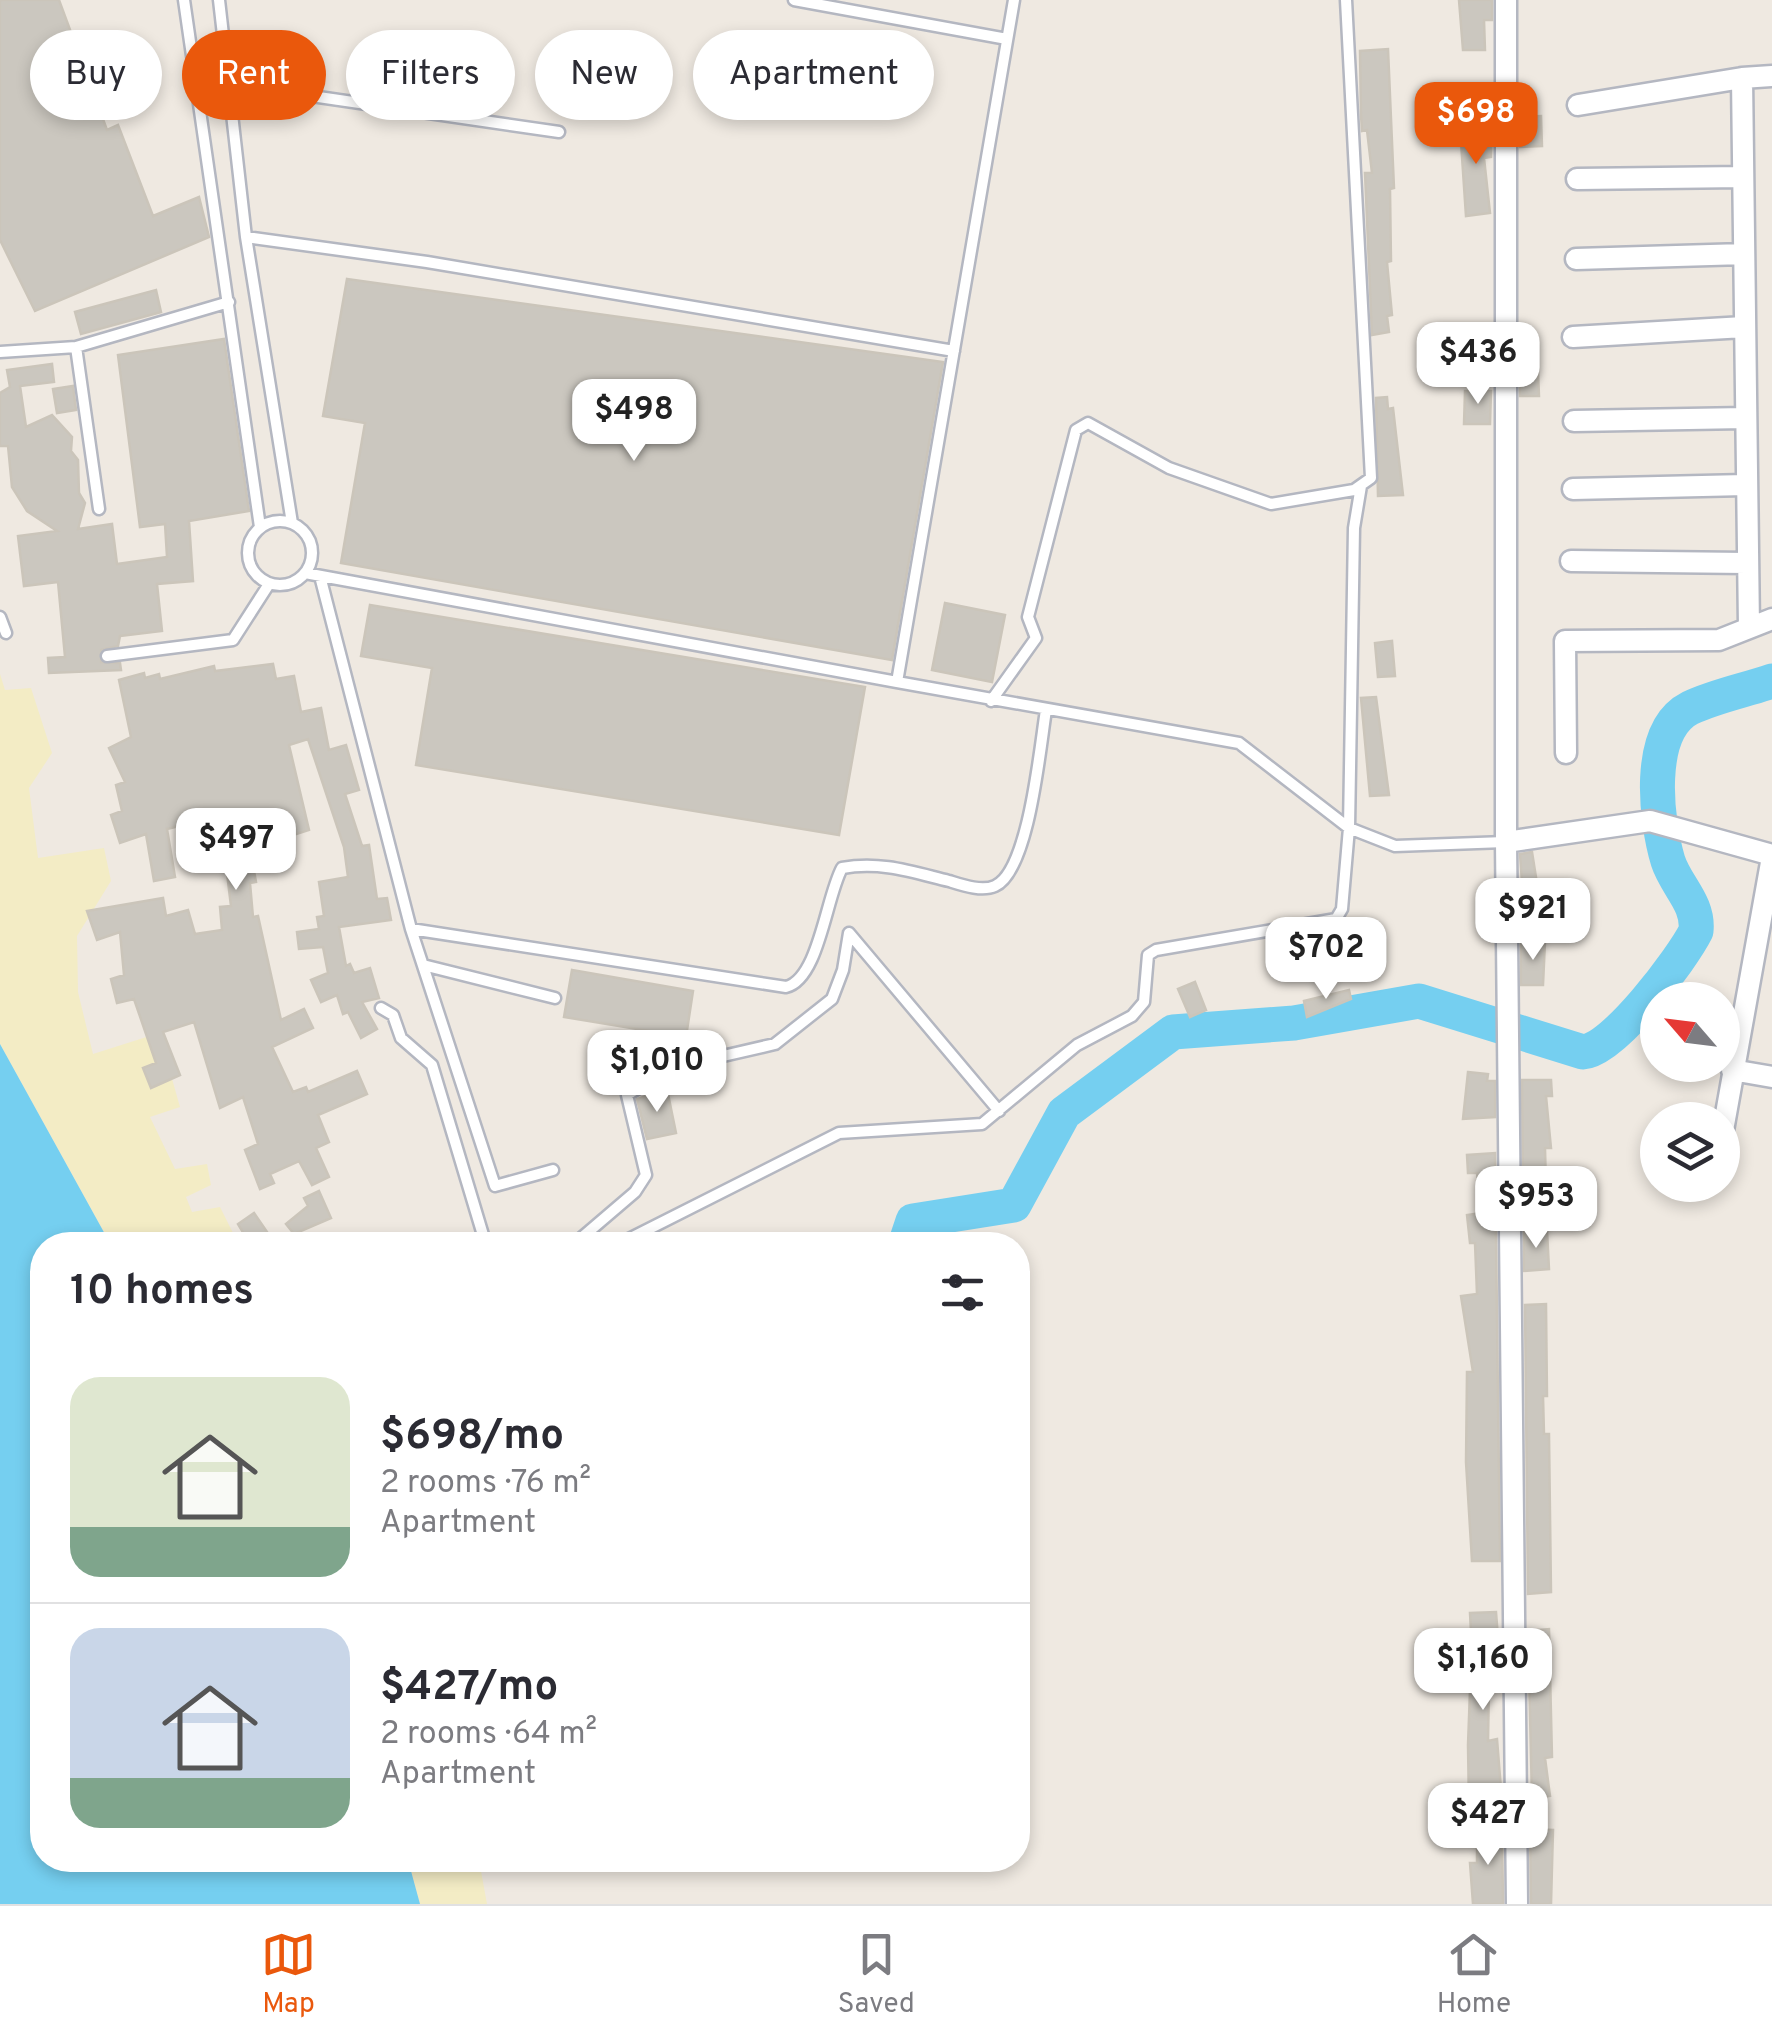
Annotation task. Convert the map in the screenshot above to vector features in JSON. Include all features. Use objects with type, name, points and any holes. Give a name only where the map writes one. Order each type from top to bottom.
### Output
[{"type":"street","points":[[1506,0],[1506,842],[1517,1904]]},
{"type":"street","points":[[1578,104],[1772,76]]},
{"type":"street","points":[[1742,78],[1749,628]]},
{"type":"street","points":[[1577,180],[1743,177]]},
{"type":"street","points":[[1576,259],[1744,254]]},
{"type":"street","points":[[1572,336],[1744,328]]},
{"type":"street","points":[[1574,420],[1745,418]]},
{"type":"street","points":[[1573,488],[1745,484]]},
{"type":"street","points":[[1571,561],[1746,563]]},
{"type":"street","points":[[1566,753],[1565,641],[1719,640],[1772,619]]},
{"type":"street","points":[[1506,842],[1650,822],[1772,856],[1740,1027]]},
{"type":"street","points":[[1740,1071],[1772,1077]]},
{"type":"lane","points":[[184,0],[260,527]]},
{"type":"lane","points":[[219,0],[223,30]]},
{"type":"lane","points":[[794,0],[1008,39]]},
{"type":"lane","points":[[896,682],[1014,0]]},
{"type":"lane","points":[[643,1232],[840,1134],[982,1124],[1077,1046],[1132,1016],[1144,1002],[1148,955],[1156,950],[1336,919],[1342,909],[1349,828],[1346,746],[1353,548],[1361,486],[1373,472],[1346,0]]},
{"type":"lane","points":[[326,98],[559,132]]},
{"type":"lane","points":[[233,120],[246,238],[292,522],[311,545],[304,574]]},
{"type":"lane","points":[[246,238],[428,262],[954,351]]},
{"type":"lane","points":[[0,352],[76,347],[229,302]]},
{"type":"lane","points":[[76,347],[100,509]]},
{"type":"lane","points":[[991,700],[1036,638],[1028,617],[1076,430],[1088,423],[1169,468],[1271,504],[1361,486]]},
{"type":"lane","points":[[292,522],[275,520],[260,527],[248,544],[248,563],[269,584],[288,584],[304,574],[320,576],[1239,743],[1349,828],[1395,846],[1506,842]]},
{"type":"lane","points":[[320,576],[411,929],[496,1186],[552,1170]]},
{"type":"lane","points":[[107,656],[234,640],[269,584]]},
{"type":"lane","points":[[0,617],[6,633]]},
{"type":"lane","points":[[411,929],[786,987],[798,984],[807,972],[832,885],[842,868],[874,862],[971,887],[992,888],[1009,876],[1028,818],[1046,710]]},
{"type":"lane","points":[[588,1232],[635,1192],[646,1175],[626,1095],[671,1068],[775,1044],[832,998],[850,932],[999,1111]]},
{"type":"lane","points":[[423,965],[556,998]]},
{"type":"lane","points":[[381,1008],[393,1016],[401,1038],[432,1065],[482,1232]]},
{"type":"sand","points":[[0,674],[5,690],[31,688],[52,753],[29,788],[38,858],[104,848],[111,881],[77,936],[78,992],[93,1054],[159,1033],[180,1107],[150,1117],[175,1169],[207,1164],[211,1185],[186,1197],[192,1212],[220,1207],[232,1232],[104,1232],[0,1044]]},
{"type":"sand","points":[[411,1872],[481,1872],[487,1904],[420,1904]]},
{"type":"water","points":[[0,1044],[104,1232],[30,1232],[30,1872],[411,1872],[420,1904],[0,1904]]},
{"type":"building","points":[[0,0],[59,0],[70,30],[30,30],[30,120],[103,120],[107,130],[118,125],[153,216],[199,197],[209,237],[35,311],[0,240]]},
{"type":"building","points":[[1459,0],[1492,0],[1492,20],[1484,20],[1485,50],[1463,50]]},
{"type":"building","points":[[1388,49],[1394,188],[1390,189],[1391,261],[1387,262],[1392,315],[1387,316],[1389,332],[1372,335],[1365,173],[1372,173],[1367,130],[1362,131],[1360,51]]},
{"type":"building","points":[[1541,116],[1542,146],[1520,147],[1520,117]]},
{"type":"building","points":[[1492,123],[1491,157],[1484,158],[1490,213],[1466,216],[1460,127]]},
{"type":"building","points":[[347,279],[943,362],[892,660],[341,563],[365,423],[323,416]]},
{"type":"building","points":[[156,290],[161,312],[81,334],[75,312]]},
{"type":"building","points":[[224,339],[249,511],[189,521],[193,581],[157,584],[162,631],[120,636],[118,646],[101,650],[101,662],[120,663],[121,670],[49,673],[48,658],[65,657],[58,582],[24,586],[18,536],[57,531],[27,511],[12,487],[8,446],[0,446],[0,393],[10,387],[7,370],[52,364],[54,382],[20,386],[26,427],[52,415],[72,437],[71,451],[78,460],[79,493],[85,503],[78,529],[112,524],[117,564],[167,557],[165,524],[140,527],[118,355]]},
{"type":"building","points":[[1520,371],[1538,371],[1539,396],[1520,396]]},
{"type":"building","points":[[73,386],[76,410],[57,413],[53,389]]},
{"type":"building","points":[[1465,391],[1491,391],[1490,424],[1464,424]]},
{"type":"building","points":[[1387,397],[1388,409],[1393,408],[1403,495],[1378,496],[1376,398]]},
{"type":"building","points":[[945,603],[1005,615],[992,682],[932,670]]},
{"type":"building","points":[[370,605],[865,687],[839,835],[416,765],[432,668],[361,656]]},
{"type":"building","points":[[1392,641],[1395,676],[1378,677],[1375,643]]},
{"type":"building","points":[[273,664],[276,679],[294,676],[301,712],[321,708],[329,750],[346,745],[359,790],[345,794],[362,846],[369,845],[377,899],[387,898],[391,920],[339,927],[346,966],[350,964],[354,973],[370,968],[379,998],[362,1002],[377,1029],[361,1038],[348,1012],[343,1014],[337,995],[321,1002],[311,980],[328,973],[323,947],[299,949],[297,932],[319,929],[317,917],[324,916],[319,882],[348,877],[344,847],[308,739],[289,745],[309,830],[250,849],[256,882],[250,883],[253,917],[258,916],[281,1020],[304,1009],[313,1028],[272,1047],[293,1092],[306,1087],[308,1092],[357,1071],[367,1094],[318,1115],[329,1142],[316,1148],[329,1177],[312,1185],[299,1161],[270,1174],[274,1183],[260,1189],[245,1150],[258,1144],[243,1097],[220,1108],[194,1022],[163,1032],[180,1075],[151,1088],[143,1068],[156,1063],[134,999],[117,1003],[111,979],[124,975],[120,932],[97,940],[87,911],[163,898],[166,916],[188,910],[195,934],[222,930],[220,907],[231,906],[220,816],[167,829],[175,877],[154,881],[146,834],[120,843],[111,815],[122,811],[116,785],[125,782],[109,748],[131,737],[119,680],[144,673],[145,678],[159,674],[160,679],[214,666],[215,671]]},
{"type":"building","points":[[1376,697],[1389,795],[1370,796],[1361,698]]},
{"type":"building","points":[[1532,852],[1541,909],[1524,910],[1520,854]]},
{"type":"building","points":[[1521,942],[1545,942],[1543,985],[1521,985]]},
{"type":"building","points":[[572,970],[693,991],[686,1037],[564,1017]]},
{"type":"building","points":[[1195,982],[1206,1010],[1190,1017],[1178,989]]},
{"type":"building","points":[[1349,990],[1351,999],[1307,1017],[1304,1001]]},
{"type":"building","points":[[1468,1072],[1488,1074],[1487,1081],[1495,1081],[1495,1117],[1463,1119]]},
{"type":"building","points":[[1522,1080],[1551,1080],[1552,1096],[1546,1096],[1551,1148],[1545,1148],[1546,1187],[1523,1187]]},
{"type":"building","points":[[667,1089],[676,1133],[647,1139],[637,1099]]},
{"type":"building","points":[[1495,1153],[1500,1561],[1472,1561],[1466,1462],[1467,1372],[1473,1372],[1461,1296],[1477,1294],[1475,1243],[1470,1243],[1467,1215],[1481,1213],[1477,1173],[1468,1173],[1467,1155]]},
{"type":"building","points":[[319,1191],[331,1218],[292,1232],[286,1224],[308,1206],[304,1198]]},
{"type":"building","points":[[254,1213],[267,1232],[243,1232],[238,1224]]},
{"type":"building","points":[[1547,1230],[1549,1269],[1524,1271],[1524,1231]]},
{"type":"building","points":[[1546,1304],[1547,1396],[1543,1396],[1544,1434],[1549,1434],[1551,1592],[1528,1594],[1525,1305]]},
{"type":"building","points":[[1496,1612],[1501,1676],[1489,1684],[1488,1741],[1497,1739],[1502,1802],[1469,1807],[1470,1690],[1474,1690],[1470,1613]]},
{"type":"building","points":[[1549,1629],[1552,1757],[1545,1758],[1550,1796],[1532,1798],[1528,1631]]},
{"type":"building","points":[[1477,1829],[1502,1829],[1503,1904],[1473,1904],[1470,1863],[1477,1863]]},
{"type":"building","points":[[1530,1829],[1553,1830],[1551,1904],[1531,1904]]},
{"type":"waterway","points":[[909,1232],[913,1221],[1014,1205],[1064,1113],[1173,1032],[1294,1023],[1419,1001],[1583,1052],[1596,1048],[1645,1002],[1696,931],[1691,903],[1668,861],[1660,823],[1658,778],[1666,736],[1690,708],[1772,681]]}]
